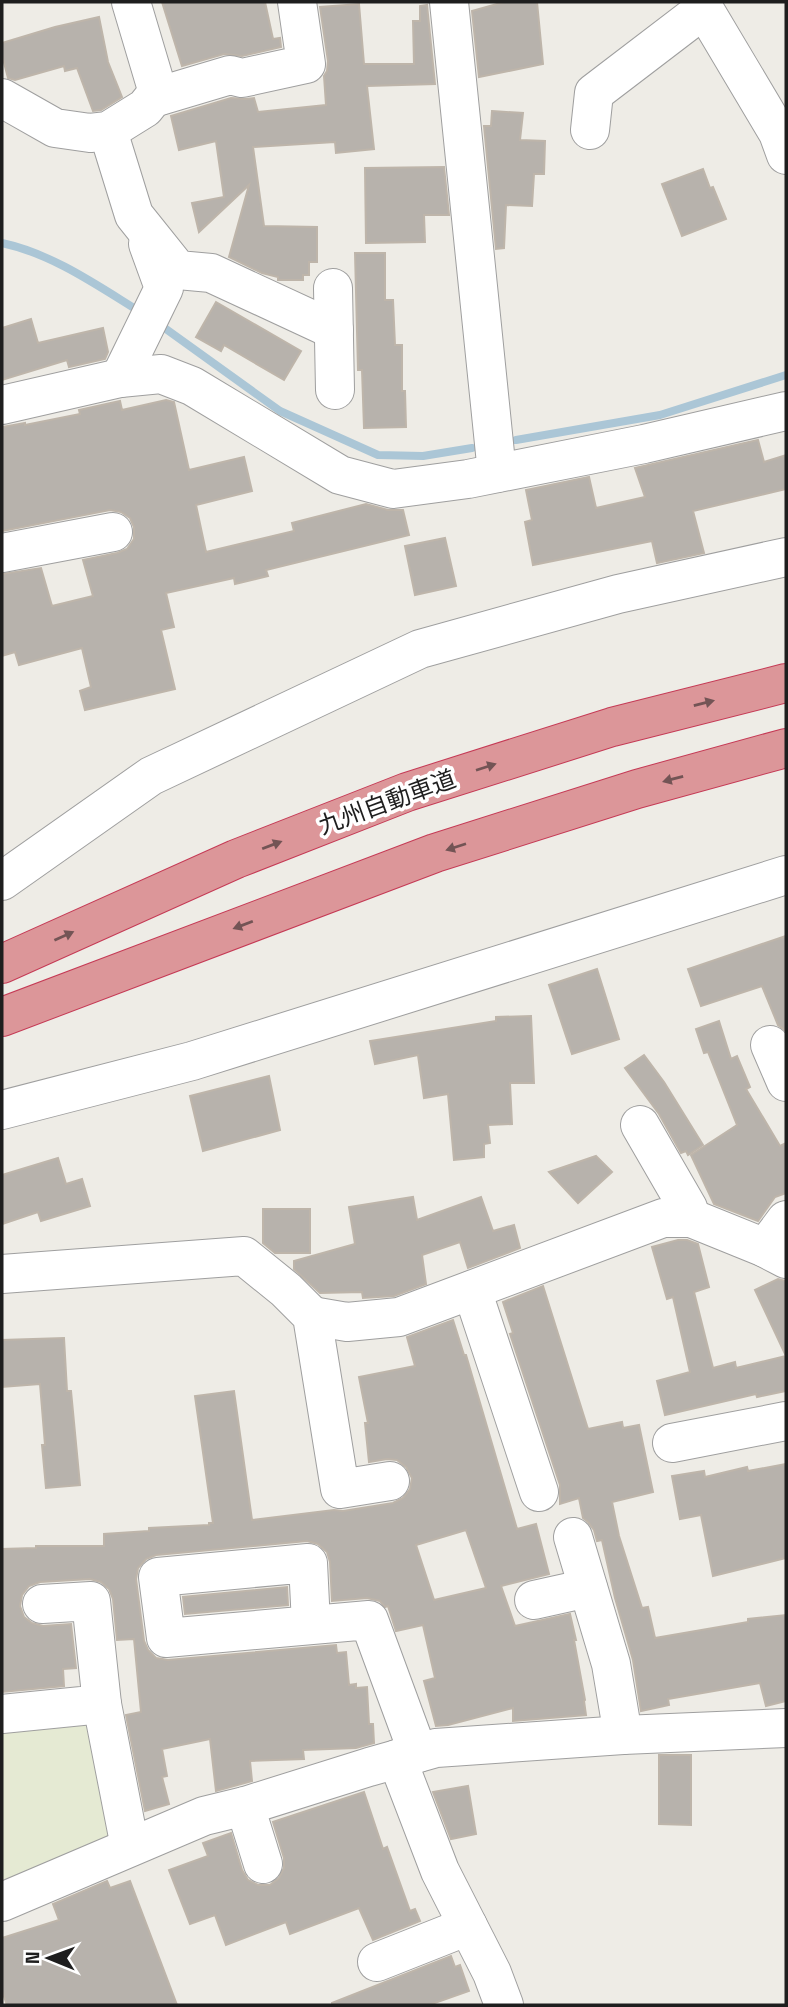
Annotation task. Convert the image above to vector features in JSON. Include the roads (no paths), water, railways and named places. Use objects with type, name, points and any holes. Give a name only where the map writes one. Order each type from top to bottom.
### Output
[{"type":"highway","name":"九州自動車道","points":[[2,964],[236,859],[407,792],[612,727],[786,683]]},
{"type":"highway","points":[[2,1017],[435,853],[637,789],[786,748]]},
{"type":"street","points":[[131,2],[159,96]]},
{"type":"street","points":[[2,98],[55,128],[90,133],[108,131],[145,108],[153,98],[230,75],[242,78],[306,64],[297,2]]},
{"type":"street","points":[[449,2],[497,473]]},
{"type":"street","points":[[590,130],[594,93],[702,5],[778,133],[786,155]]},
{"type":"street","points":[[108,131],[134,215],[178,270],[211,274],[334,330]]},
{"type":"street","points":[[120,378],[164,289],[140,222]]},
{"type":"street","points":[[333,288],[335,390]]},
{"type":"street","points":[[2,405],[120,378],[161,373],[192,386],[340,475],[393,489],[497,473],[645,444],[786,411]]},
{"type":"street","points":[[2,553],[113,532]]},
{"type":"street","points":[[2,881],[151,776],[420,649],[618,594],[786,557]]},
{"type":"street","points":[[2,1110],[192,1061],[786,875]]},
{"type":"street","points":[[770,1045],[786,1082]]},
{"type":"street","points":[[640,1125],[688,1208],[691,1218]]},
{"type":"street","points":[[2,1275],[244,1256],[286,1290],[312,1316],[347,1322],[398,1317],[663,1218],[691,1218],[779,1242]]},
{"type":"street","points":[[472,1290],[539,1492]]},
{"type":"street","points":[[312,1316],[340,1489],[390,1481]]},
{"type":"street","points":[[672,1443],[786,1421]]},
{"type":"street","points":[[573,1537],[611,1664],[623,1735]]},
{"type":"street","points":[[534,1600],[588,1588]]},
{"type":"street","points":[[42,1604],[91,1601],[102,1704],[130,1847]]},
{"type":"street","points":[[311,1624],[369,1620],[440,1871],[492,1973],[504,2005]]},
{"type":"street","points":[[2,1714],[102,1704]]},
{"type":"street","points":[[2,1902],[204,1816],[436,1748],[623,1735],[786,1728]]},
{"type":"street","points":[[245,1806],[263,1864]]},
{"type":"street","points":[[377,1962],[468,1926]]},
{"type":"waterway","points":[[2,243],[57,263],[142,313]]},
{"type":"waterway","points":[[159,324],[280,411],[378,455],[423,456],[472,448]]},
{"type":"waterway","points":[[516,440],[660,415],[786,375]]}]
